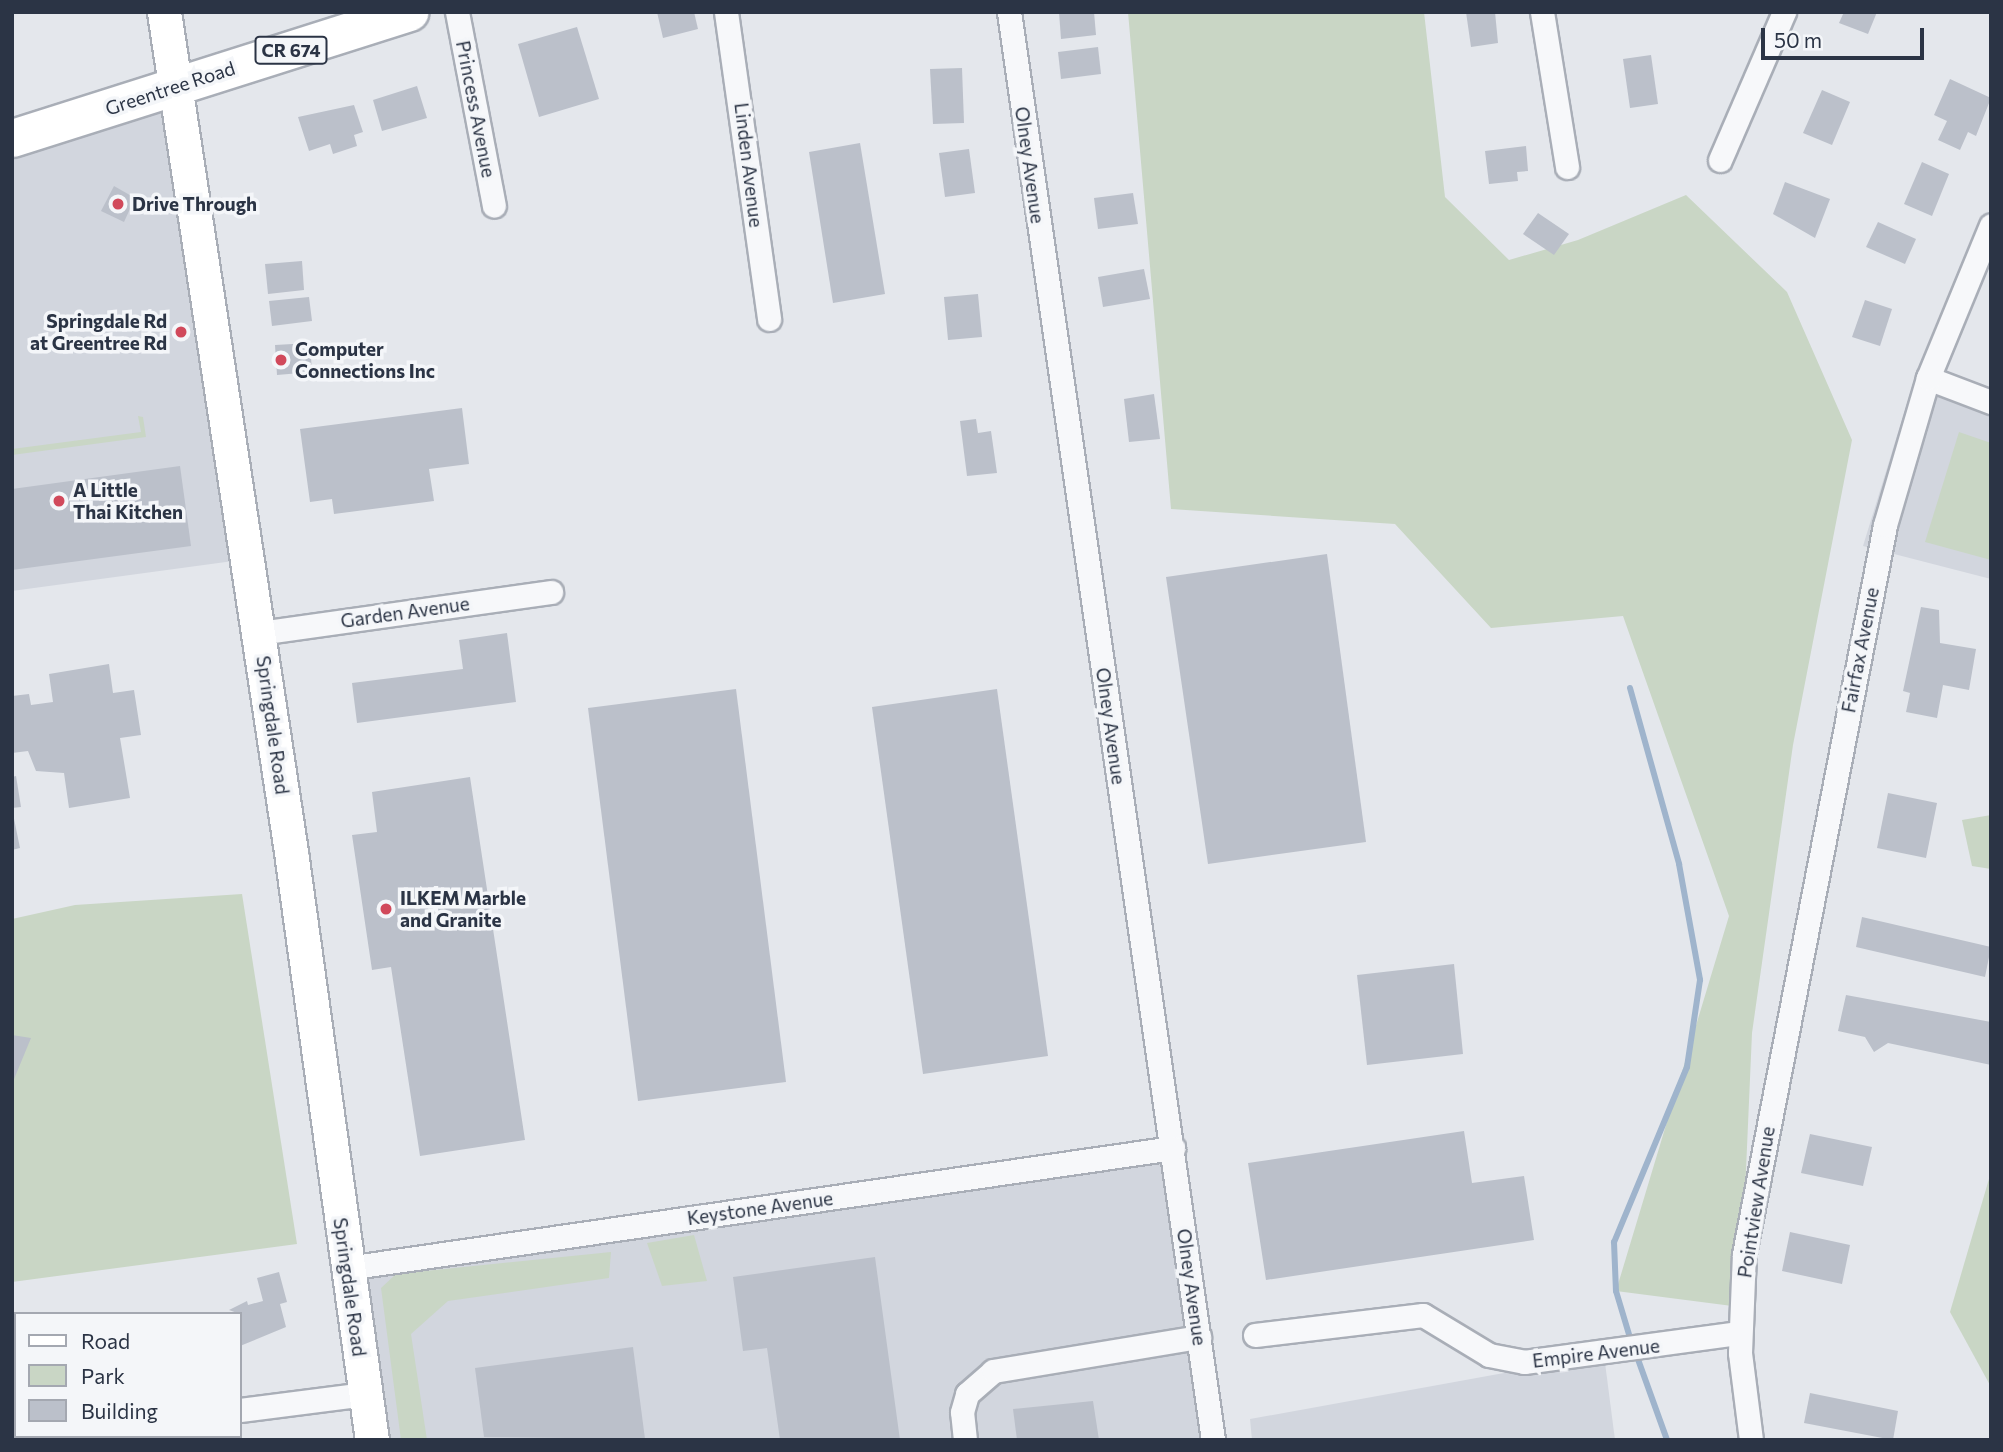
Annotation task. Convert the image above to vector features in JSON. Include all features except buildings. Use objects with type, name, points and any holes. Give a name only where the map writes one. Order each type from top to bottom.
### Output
[{"type":"main road","name":"Springdale Road","points":[[164,12],[172,87],[259,633],[372,1440]]},
{"type":"main road","name":"Greentree Road","points":[[12,138],[409,12]]},
{"type":"street","name":"Princess Avenue","points":[[457,12],[494,206]]},
{"type":"street","name":"Linden Avenue","points":[[726,12],[769,319]]},
{"type":"street","name":"Olney Avenue","points":[[1009,12],[1213,1440]]},
{"type":"street","points":[[1542,12],[1567,167]]},
{"type":"street","points":[[1720,160],[1784,12]]},
{"type":"street","name":"Fairfax Avenue","points":[[1775,1089],[1885,525],[1928,378],[1991,225]]},
{"type":"street","points":[[1928,378],[1991,402]]},
{"type":"street","name":"Garden Avenue","points":[[259,633],[551,592]]},
{"type":"street","name":"Pointview Avenue","points":[[1751,1440],[1739,1333],[1744,1254],[1775,1089]]},
{"type":"street","name":"Keystone Avenue","points":[[347,1268],[1172,1148]]},
{"type":"street","name":"Empire Avenue","points":[[1255,1335],[1399,1315],[1433,1318],[1489,1354],[1524,1362],[1739,1333]]},
{"type":"street","points":[[965,1440],[962,1412],[967,1394],[993,1371],[1199,1338]]},
{"type":"street","points":[[242,1410],[365,1394]]},
{"type":"shaded area","points":[[172,87],[248,559],[12,591],[12,138]]},
{"type":"shaded area","points":[[1912,387],[1991,414],[1991,579],[1863,546]]},
{"type":"shaded area","points":[[1173,1148],[1213,1440],[372,1440],[347,1268]]},
{"type":"shaded area","points":[[1604,1355],[1615,1440],[1252,1440],[1250,1419]]},
{"type":"green space","points":[[1128,12],[1424,12],[1445,197],[1509,260],[1578,240],[1686,195],[1787,292],[1852,440],[1793,745],[1752,1033],[1740,1307],[1616,1291],[1729,916],[1623,616],[1491,628],[1395,524],[1171,509]]},
{"type":"green space","points":[[138,416],[143,417],[146,437],[12,455],[12,449],[141,432]]},
{"type":"green space","points":[[1959,432],[1991,443],[1991,560],[1925,542]]},
{"type":"green space","points":[[1991,815],[1991,869],[1972,866],[1962,820]]},
{"type":"green space","points":[[242,894],[297,1244],[12,1282],[12,919],[75,905]]},
{"type":"green space","points":[[1991,1172],[1991,1387],[1950,1312]]},
{"type":"green space","points":[[694,1235],[707,1281],[662,1286],[647,1243]]},
{"type":"green space","points":[[611,1252],[609,1278],[448,1301],[411,1334],[427,1440],[401,1440],[381,1288],[396,1274]]},
{"type":"waterway","points":[[1630,688],[1679,864],[1700,980],[1687,1067],[1614,1242],[1616,1291],[1631,1341]]},
{"type":"waterway","points":[[1635,1351],[1667,1440]]},
{"type":"place","name":"Drive Through","points":[[118,204]]},
{"type":"place","name":"Springdale Rd at Greentree Rd","points":[[181,332]]},
{"type":"place","name":"Computer Connections Inc","points":[[281,360]]},
{"type":"place","name":"A Little Thai Kitchen","points":[[59,501]]},
{"type":"place","name":"ILKEM Marble and Granite","points":[[386,909]]}]
